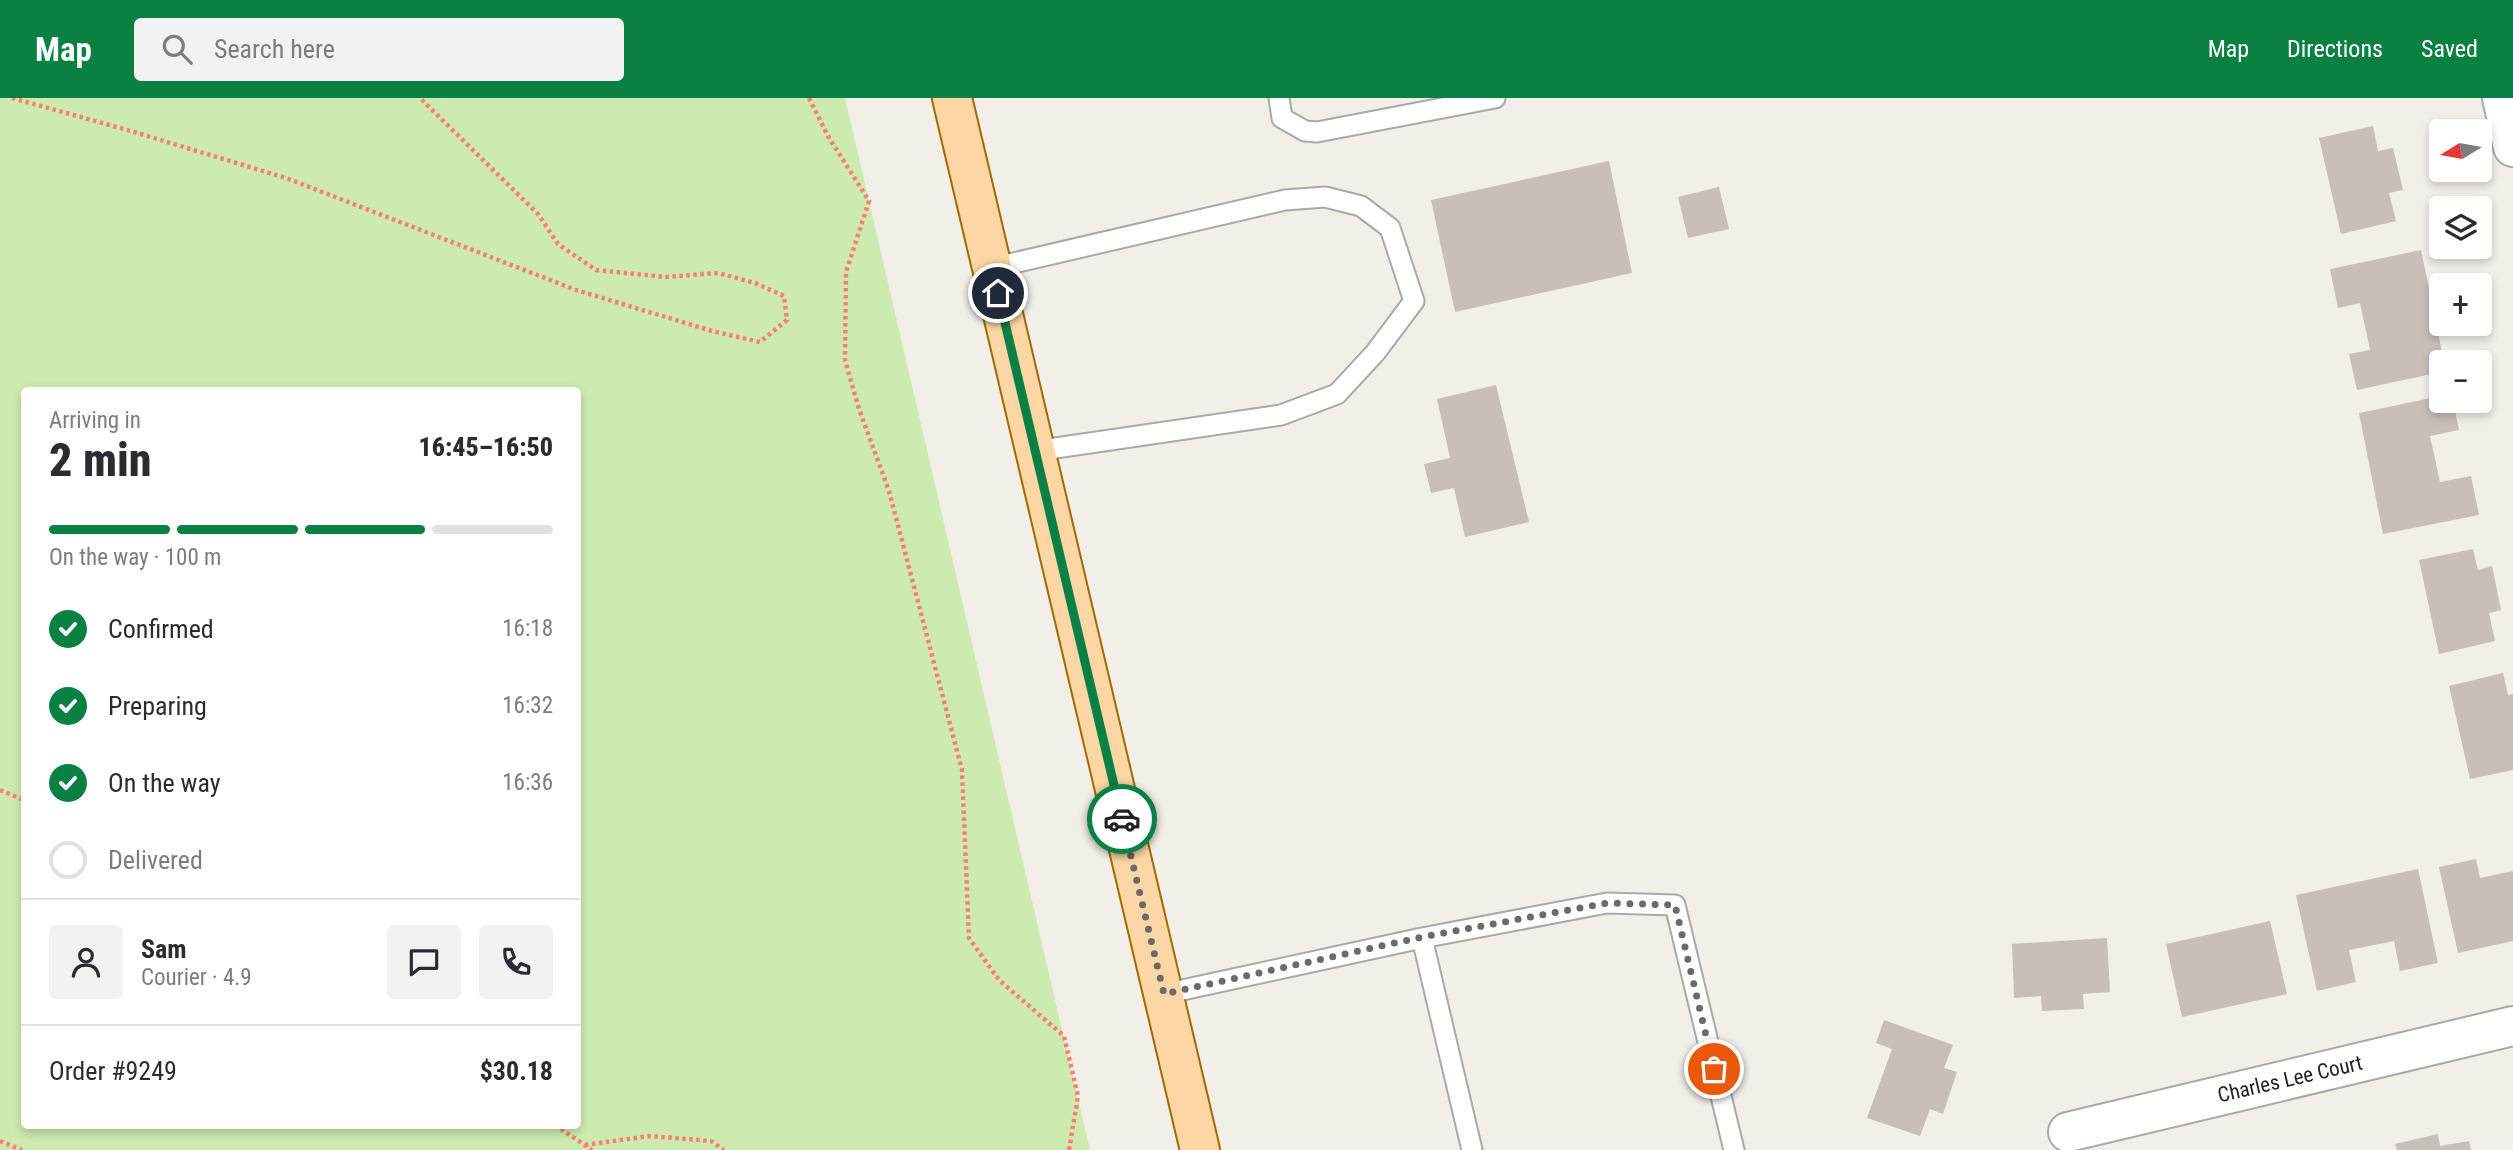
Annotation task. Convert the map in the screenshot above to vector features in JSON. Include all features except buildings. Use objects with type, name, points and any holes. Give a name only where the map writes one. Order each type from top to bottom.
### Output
[{"type":"main road","points":[[952,98],[1200,1150]]},
{"type":"street","points":[[2502,98],[2513,147]]},
{"type":"street","name":"Charles Lee Court","points":[[2067,1132],[2513,1026]]},
{"type":"lane","points":[[1279,98],[1283,118],[1305,131],[1317,132],[1495,98]]},
{"type":"lane","points":[[992,268],[1284,200],[1325,197],[1361,206],[1390,228],[1414,301],[1375,353],[1337,394],[1281,415],[1035,451]]},
{"type":"lane","points":[[1164,994],[1422,937],[1607,903],[1675,905],[1734,1150]]},
{"type":"lane","points":[[1422,937],[1472,1150]]},
{"type":"path","points":[[12,98],[286,178],[576,290],[712,331],[760,342],[787,320],[785,296],[755,283],[718,273],[664,277],[596,270],[558,244],[538,214],[420,98]]},
{"type":"path","points":[[809,98],[828,136],[869,201],[846,272],[845,360],[859,409],[889,491],[962,770],[969,938],[999,980],[1063,1036],[1078,1096],[1069,1150]]},
{"type":"path","points":[[0,790],[21,799]]},
{"type":"path","points":[[561,1129],[592,1150]]},
{"type":"path","points":[[585,1145],[649,1136],[711,1141],[724,1150]]},
{"type":"path","points":[[0,1141],[22,1150]]},
{"type":"green space","points":[[0,98],[845,98],[1090,1150],[0,1150]]},
{"type":"way so far","points":[[1122,819],[1164,994],[1422,937],[1607,903],[1675,905],[1714,1069]]},
{"type":"route","points":[[998,293],[1122,819]]}]
